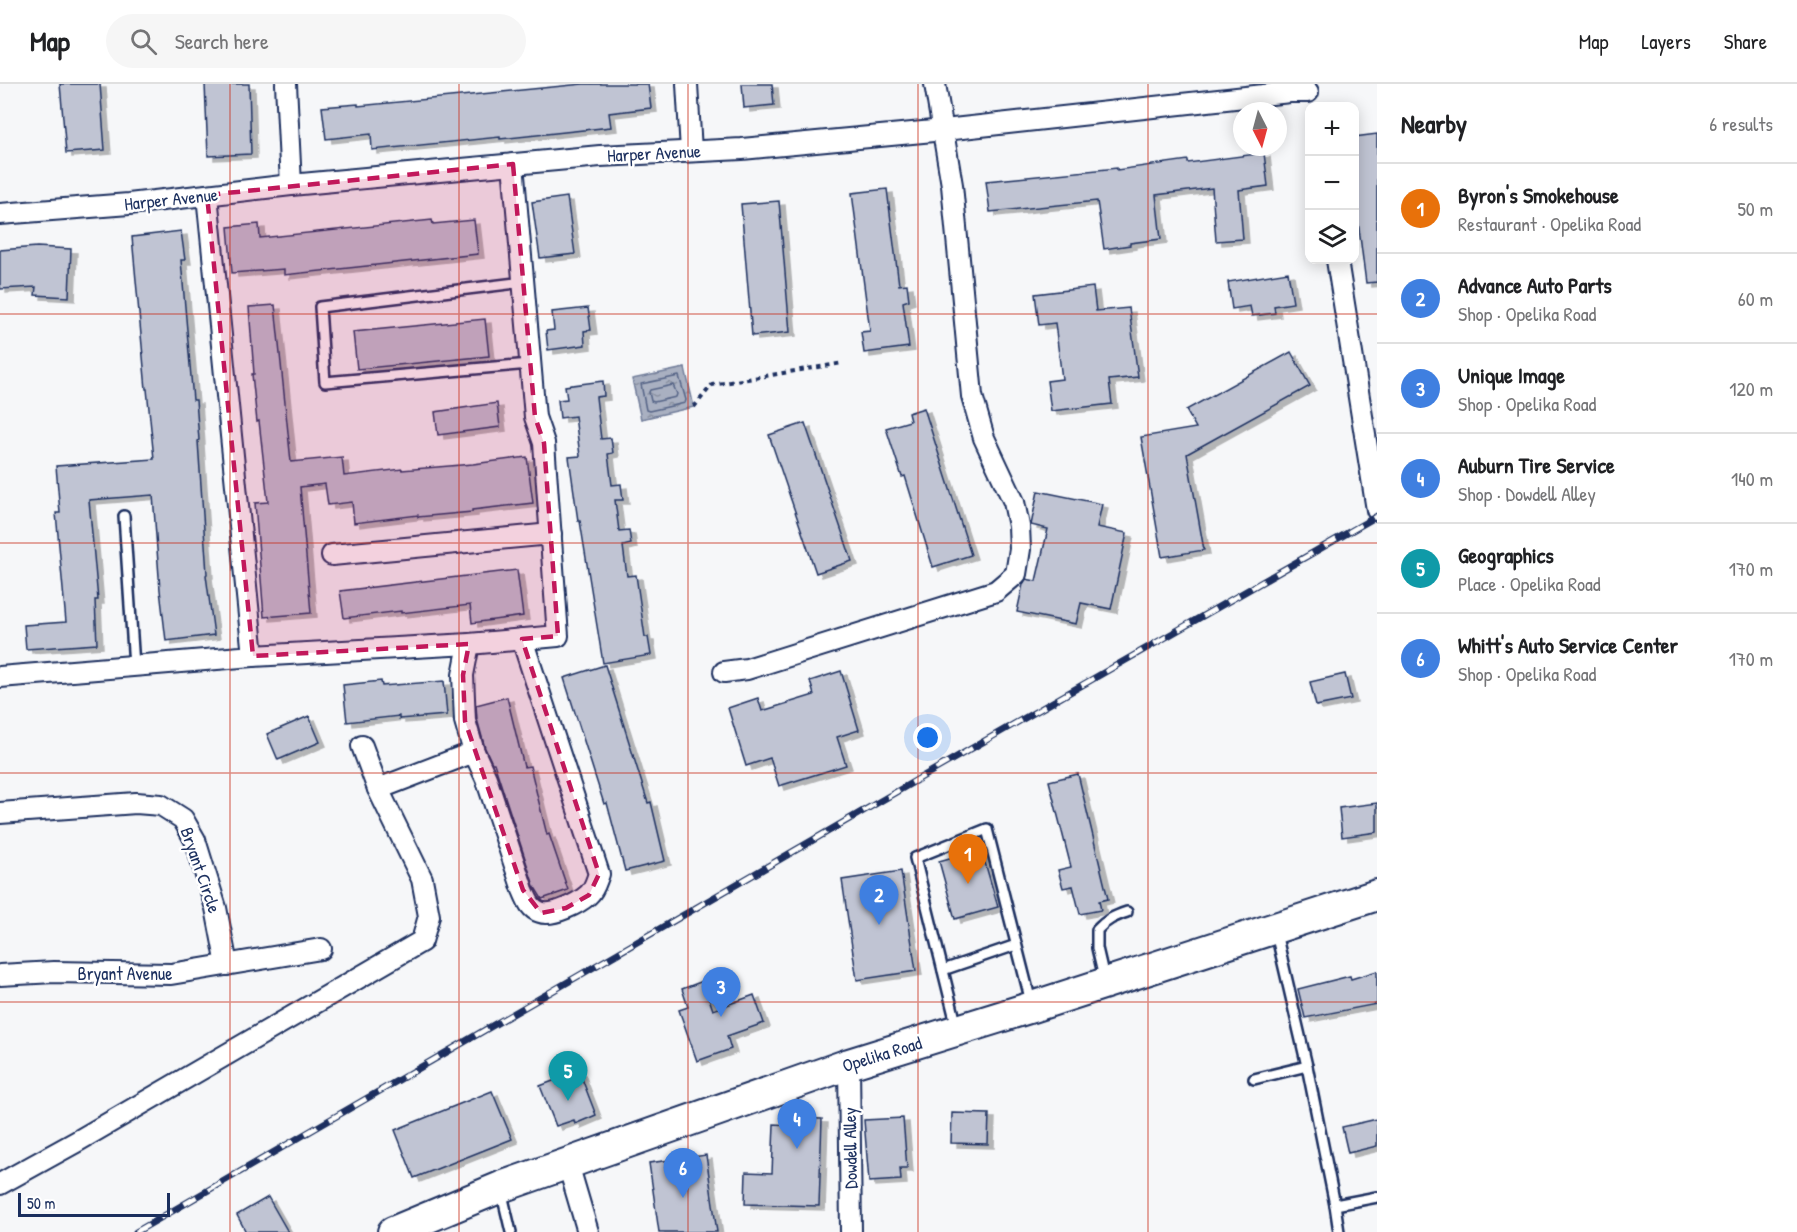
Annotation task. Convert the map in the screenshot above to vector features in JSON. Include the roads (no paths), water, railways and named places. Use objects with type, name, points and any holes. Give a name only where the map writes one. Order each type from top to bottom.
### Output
[{"type":"main road","name":"Opelika Road","points":[[393,1232],[501,1187],[849,1064],[1032,1007],[1377,894]]},
{"type":"street","points":[[286,84],[291,185]]},
{"type":"street","points":[[687,84],[691,152]]},
{"type":"street","points":[[724,672],[747,669],[996,591],[1016,574],[1020,549],[1019,526],[1014,502],[984,438],[972,396],[952,185],[935,84]]},
{"type":"street","name":"Harper Avenue","points":[[0,214],[129,204],[291,185],[600,156],[742,149],[1267,95],[1309,94]]},
{"type":"street","points":[[0,677],[253,656],[469,644],[558,636],[544,443],[535,417],[513,164]]},
{"type":"street","points":[[207,195],[253,656]]},
{"type":"street","points":[[1338,264],[1377,510]]},
{"type":"street","points":[[332,555],[552,534]]},
{"type":"street","points":[[469,644],[463,675],[464,710],[465,722],[474,752],[486,778],[529,904],[541,913],[555,913],[589,895],[595,887],[599,874],[522,639]]},
{"type":"street","points":[[0,1184],[422,941],[429,916],[422,879],[378,789],[362,746]]},
{"type":"street","points":[[378,789],[474,752]]},
{"type":"street","name":"Bryant Circle","points":[[0,813],[136,803],[161,805],[183,819],[195,840],[216,908],[227,965]]},
{"type":"street","name":"Bryant Avenue","points":[[0,975],[54,972],[171,974],[321,949]]},
{"type":"street","name":"Dowdell Alley","points":[[849,1064],[851,1232]]},
{"type":"street","points":[[568,1164],[588,1232]]},
{"type":"lane","points":[[524,282],[320,307],[325,382],[531,364]]},
{"type":"lane","points":[[124,516],[134,666]]},
{"type":"lane","points":[[958,1030],[915,858],[987,829],[1032,1007]]},
{"type":"lane","points":[[1106,983],[1097,948],[1097,930],[1114,916],[1127,912]]},
{"type":"lane","points":[[1275,928],[1307,1066],[1339,1232]]},
{"type":"lane","points":[[943,970],[1016,945]]},
{"type":"lane","points":[[1254,1079],[1307,1066]]},
{"type":"lane","points":[[501,1187],[511,1232]]},
{"type":"lane","points":[[1335,1205],[1377,1197]]},
{"type":"water","points":[[685,368],[694,407],[641,419],[632,379]]},
{"type":"railway","points":[[136,1232],[1377,516]]},
{"type":"place","name":"Byron's Smokehouse","points":[[968,884]]},
{"type":"place","name":"Advance Auto Parts","points":[[879,925]]},
{"type":"place","name":"Unique Image","points":[[721,1017]]},
{"type":"place","name":"Geographics","points":[[568,1101]]},
{"type":"place","name":"Auburn Tire Service","points":[[797,1149]]},
{"type":"place","name":"Whitt's Auto Service Center","points":[[683,1198]]}]
